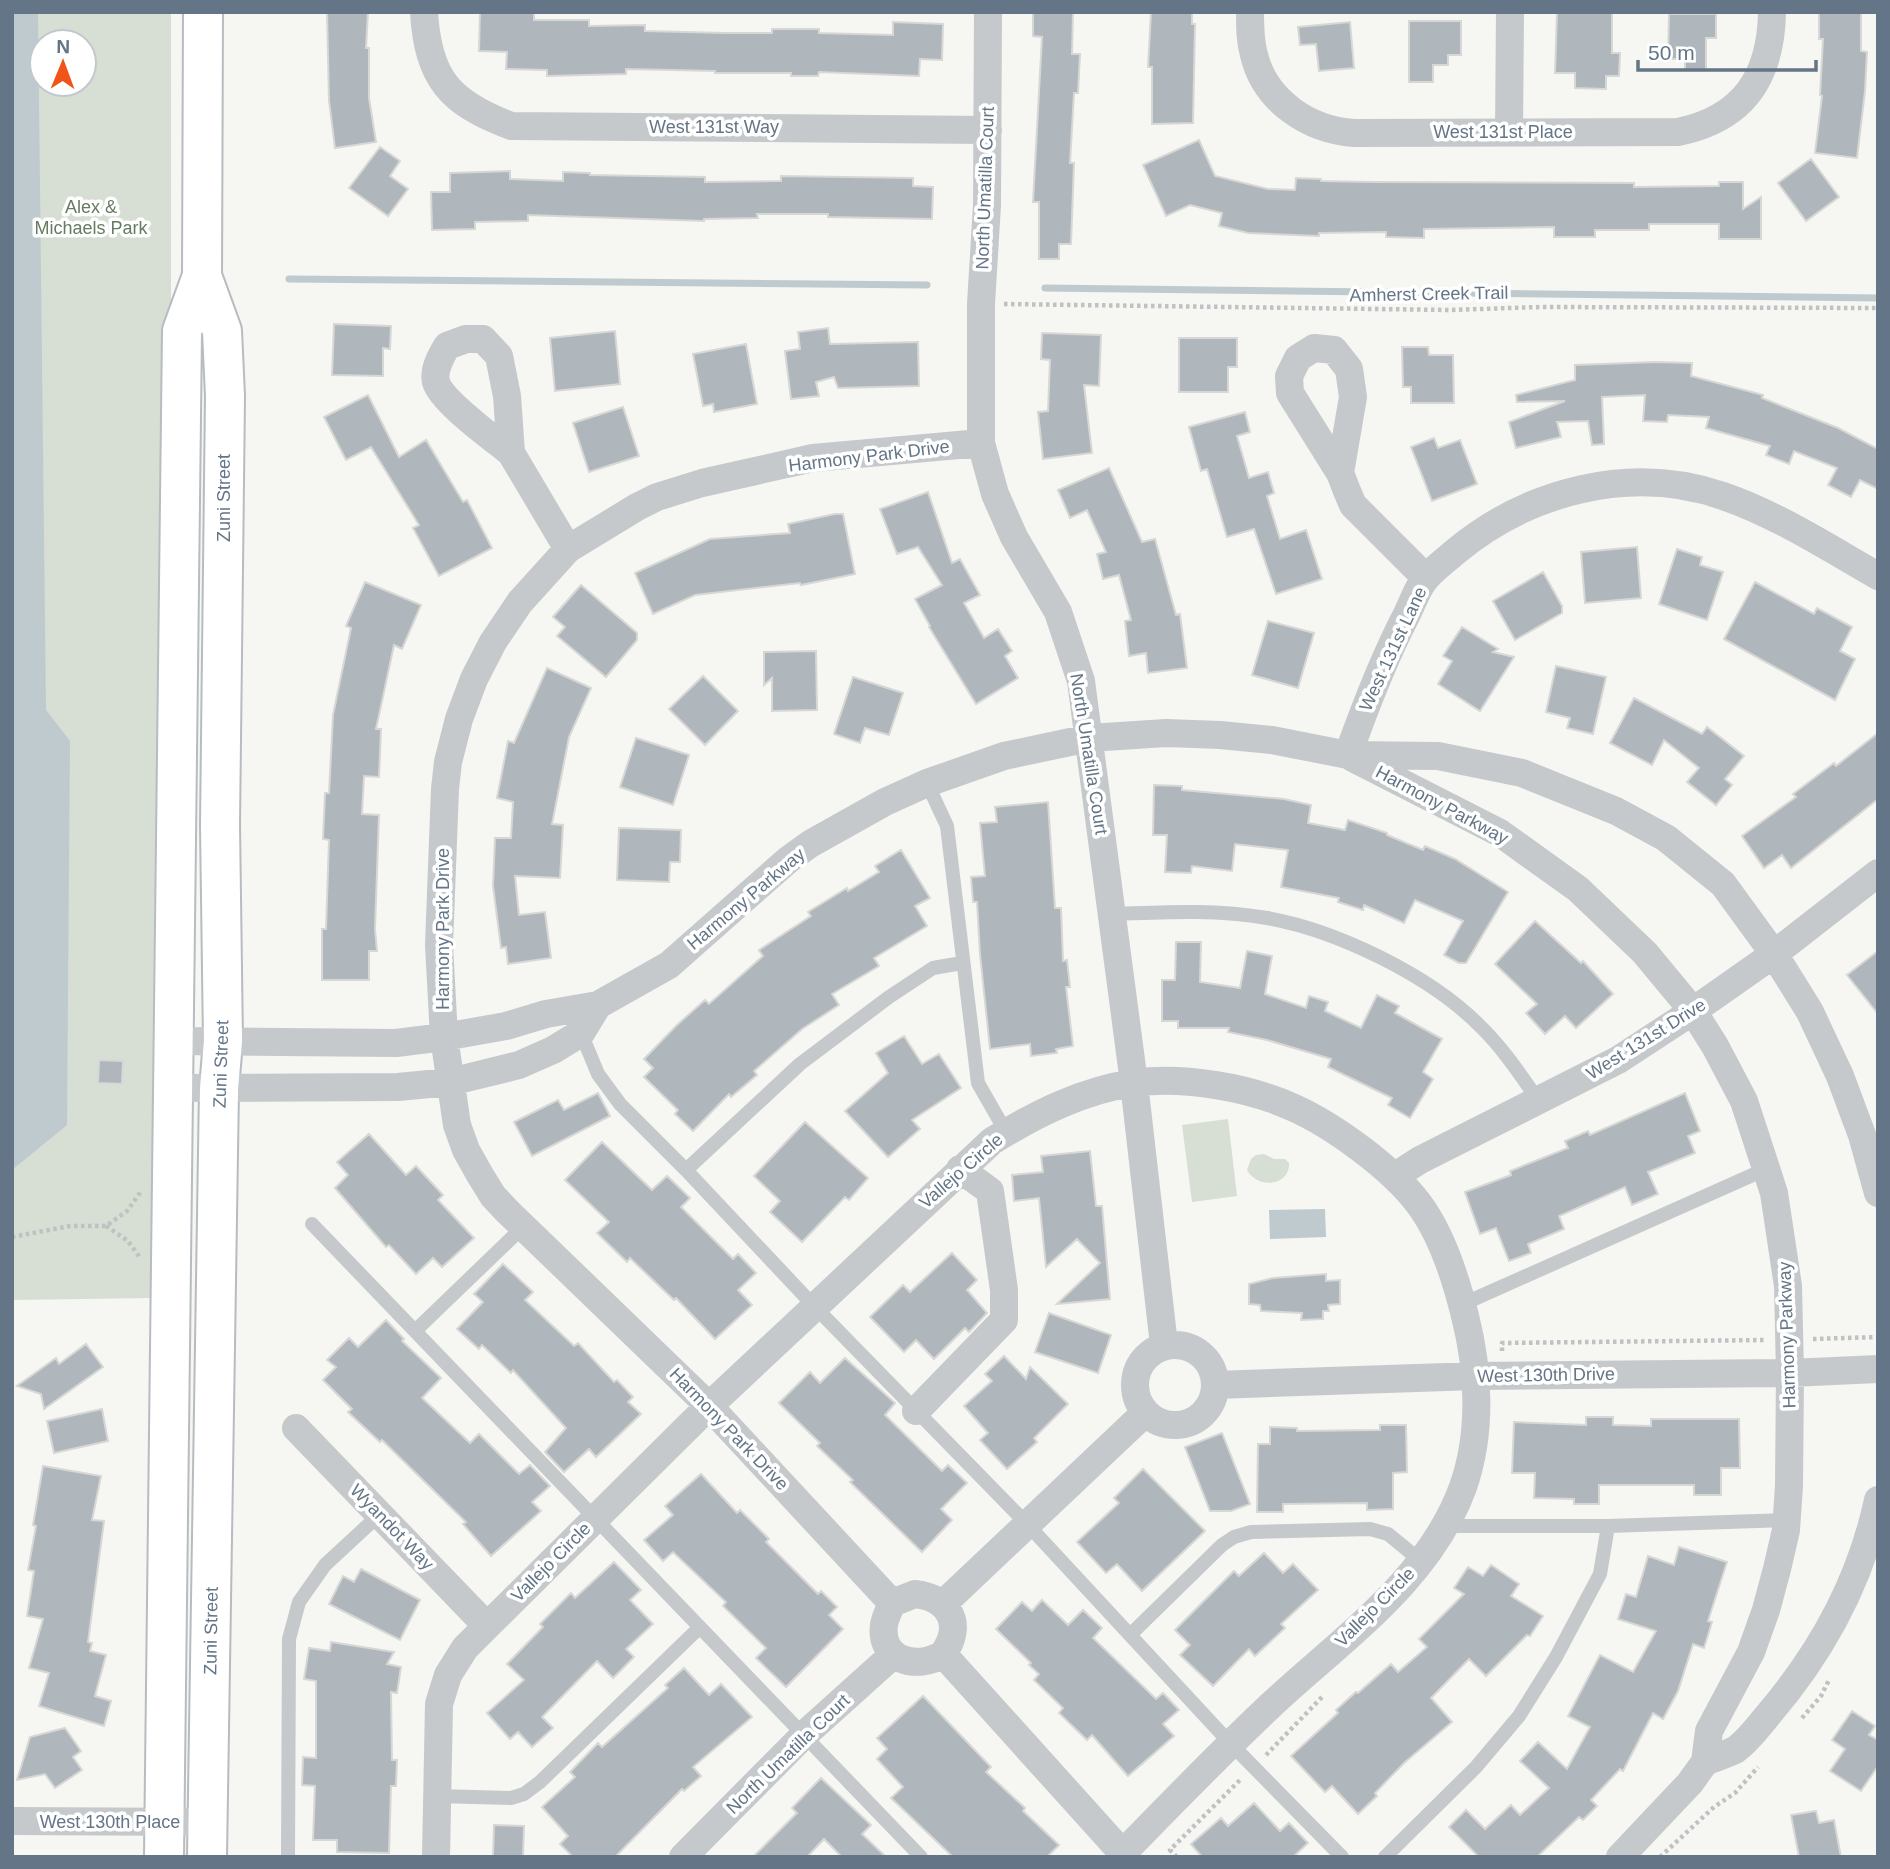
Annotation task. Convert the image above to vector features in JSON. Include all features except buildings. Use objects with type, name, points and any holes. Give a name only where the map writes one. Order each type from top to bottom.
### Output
[{"type":"main road","name":"Zuni Street","points":[[164,1840],[182,331],[202,276],[203,12]]},
{"type":"main road","name":"Zuni Street","points":[[202,276],[222,331],[224,383],[220,825],[223,1041],[219,1089],[207,1840]]},
{"type":"street","name":"West 131st Way","points":[[424,12],[433,64],[451,92],[482,116],[511,126],[988,130]]},
{"type":"street","name":"North Umatilla Court","points":[[988,12],[987,205],[981,304],[981,443],[995,494],[1014,537],[1058,612],[1081,681],[1135,1083],[1164,1345]]},
{"type":"street","name":"West 131st Place","points":[[1250,12],[1254,56],[1266,83],[1286,107],[1310,123],[1338,132],[1354,133],[1678,132],[1698,128],[1715,121],[1743,99],[1755,83],[1768,56],[1772,37],[1772,12]]},
{"type":"street","points":[[1509,132],[1510,12]]},
{"type":"street","name":"Harmony Park Drive","points":[[892,1604],[709,1406],[493,1196],[466,1150],[457,1125],[444,1037],[439,946],[445,789],[459,719],[474,679],[493,642],[520,602],[568,549],[657,497],[702,483],[813,458],[981,443]]},
{"type":"street","points":[[511,453],[568,549]]},
{"type":"street","points":[[1340,473],[1353,505],[1426,578]]},
{"type":"street","name":"West 131st Lane","points":[[1348,755],[1377,675],[1426,578],[1468,541],[1530,505],[1584,489],[1628,482],[1685,486],[1719,494],[1748,505],[1878,576]]},
{"type":"street","name":"Harmony Parkway","points":[[173,1041],[396,1043],[506,1026],[546,1014],[598,1005],[669,965],[788,860],[810,845],[886,802],[927,783],[1004,756],[1089,738],[1166,733],[1220,735],[1272,740],[1348,755],[1438,756],[1522,773],[1616,811],[1666,838],[1723,884],[1774,954],[1810,1012],[1840,1076],[1862,1135],[1878,1193]]},
{"type":"street","name":"Harmony Parkway","points":[[1348,755],[1500,833],[1578,889],[1646,953],[1693,1012],[1715,1046],[1744,1101],[1774,1193],[1788,1286],[1790,1373],[1787,1520],[1766,1610],[1751,1652],[1709,1731],[1704,1762],[1690,1783],[1620,1857]]},
{"type":"street","name":"West 131st Drive","points":[[1395,1176],[1420,1160],[1618,1060],[1693,1012],[1774,954],[1878,873]]},
{"type":"street","name":"Harmony Parkway","points":[[173,1088],[398,1087],[450,1082],[519,1065],[553,1050],[581,1033],[598,1005]]},
{"type":"street","name":"Vallejo Circle","points":[[436,1857],[439,1704],[447,1675],[465,1648],[709,1406],[992,1140],[1035,1114],[1081,1097],[1135,1083],[1187,1082],[1226,1087],[1292,1107],[1328,1127],[1395,1176],[1420,1205],[1436,1234],[1463,1304],[1471,1339],[1477,1421],[1471,1462],[1462,1490],[1421,1561],[1393,1594],[1231,1744],[1122,1856]]},
{"type":"street","points":[[916,1410],[1004,1320],[1004,1290],[990,1191],[960,1169]]},
{"type":"street","points":[[1164,1345],[1183,1345],[1199,1353],[1211,1367],[1215,1385],[1212,1400],[1203,1413],[1189,1422],[1174,1425],[1158,1422],[1145,1413],[1135,1394],[1135,1374],[1146,1356],[1164,1345]]},
{"type":"street","name":"West 130th Drive","points":[[1215,1385],[1475,1376],[1790,1373],[1878,1369]]},
{"type":"street","points":[[943,1604],[1145,1413]]},
{"type":"street","name":"Wyandot Way","points":[[296,1427],[487,1626]]},
{"type":"street","points":[[1704,1762],[1737,1749],[1776,1706],[1819,1647],[1847,1594],[1862,1557],[1878,1500]]},
{"type":"street","points":[[915,1594],[930,1596],[943,1604],[951,1617],[953,1632],[943,1654],[923,1663],[907,1662],[894,1654],[886,1640],[884,1625],[892,1604],[915,1594]]},
{"type":"street","name":"North Umatilla Court","points":[[683,1857],[804,1735],[894,1654]]},
{"type":"street","points":[[943,1654],[1122,1856]]},
{"type":"street","name":"West 130th Place","points":[[12,1821],[164,1840],[207,1840]]},
{"type":"lane","points":[[927,783],[947,826],[978,1083],[1006,1132]]},
{"type":"lane","points":[[1112,914],[1199,911],[1268,918],[1339,939],[1391,962],[1439,992],[1479,1024],[1516,1067],[1538,1100]]},
{"type":"lane","points":[[686,1170],[800,1063],[933,968],[962,963]]},
{"type":"lane","points":[[581,1033],[598,1074],[620,1104],[1028,1525],[1231,1744],[1342,1857]]},
{"type":"lane","points":[[1463,1304],[1766,1169]]},
{"type":"lane","points":[[312,1224],[804,1735],[911,1853]]},
{"type":"lane","points":[[415,1331],[524,1226]]},
{"type":"lane","points":[[288,1857],[289,1639],[299,1602],[325,1565],[380,1514]]},
{"type":"lane","points":[[1443,1526],[1608,1526],[1787,1520]]},
{"type":"lane","points":[[1385,1857],[1476,1767],[1519,1716],[1569,1635],[1600,1574],[1608,1526]]},
{"type":"lane","points":[[1130,1635],[1222,1545],[1234,1537],[1251,1532],[1370,1530],[1388,1534],[1421,1561]]},
{"type":"lane","points":[[438,1796],[511,1798],[524,1794],[540,1782],[700,1627]]},
{"type":"path","name":"Amherst Creek Trail","points":[[981,304],[1436,310],[1540,307],[1878,308]]},
{"type":"path","points":[[106,1226],[127,1211],[142,1190]]},
{"type":"path","points":[[12,1237],[70,1226],[106,1226],[128,1241],[142,1261]]},
{"type":"green space","name":"Alex & Michaels Park","points":[[12,12],[171,12],[171,354],[150,1298],[12,1300]]},
{"type":"green space","points":[[1228,1119],[1237,1196],[1192,1202],[1182,1125]]},
{"type":"green space","points":[[1264,1154],[1274,1159],[1285,1159],[1289,1163],[1288,1171],[1279,1181],[1272,1183],[1258,1180],[1247,1170],[1251,1159]]},
{"type":"shaded area","points":[[12,12],[38,12],[38,28],[28,28],[28,98],[39,98],[46,710],[70,741],[67,1125],[12,1170]]},
{"type":"shaded area","points":[[1325,1209],[1326,1237],[1270,1239],[1269,1210]]},
{"type":"waterway","points":[[289,279],[927,285]]},
{"type":"waterway","points":[[1045,288],[1878,298]]}]
